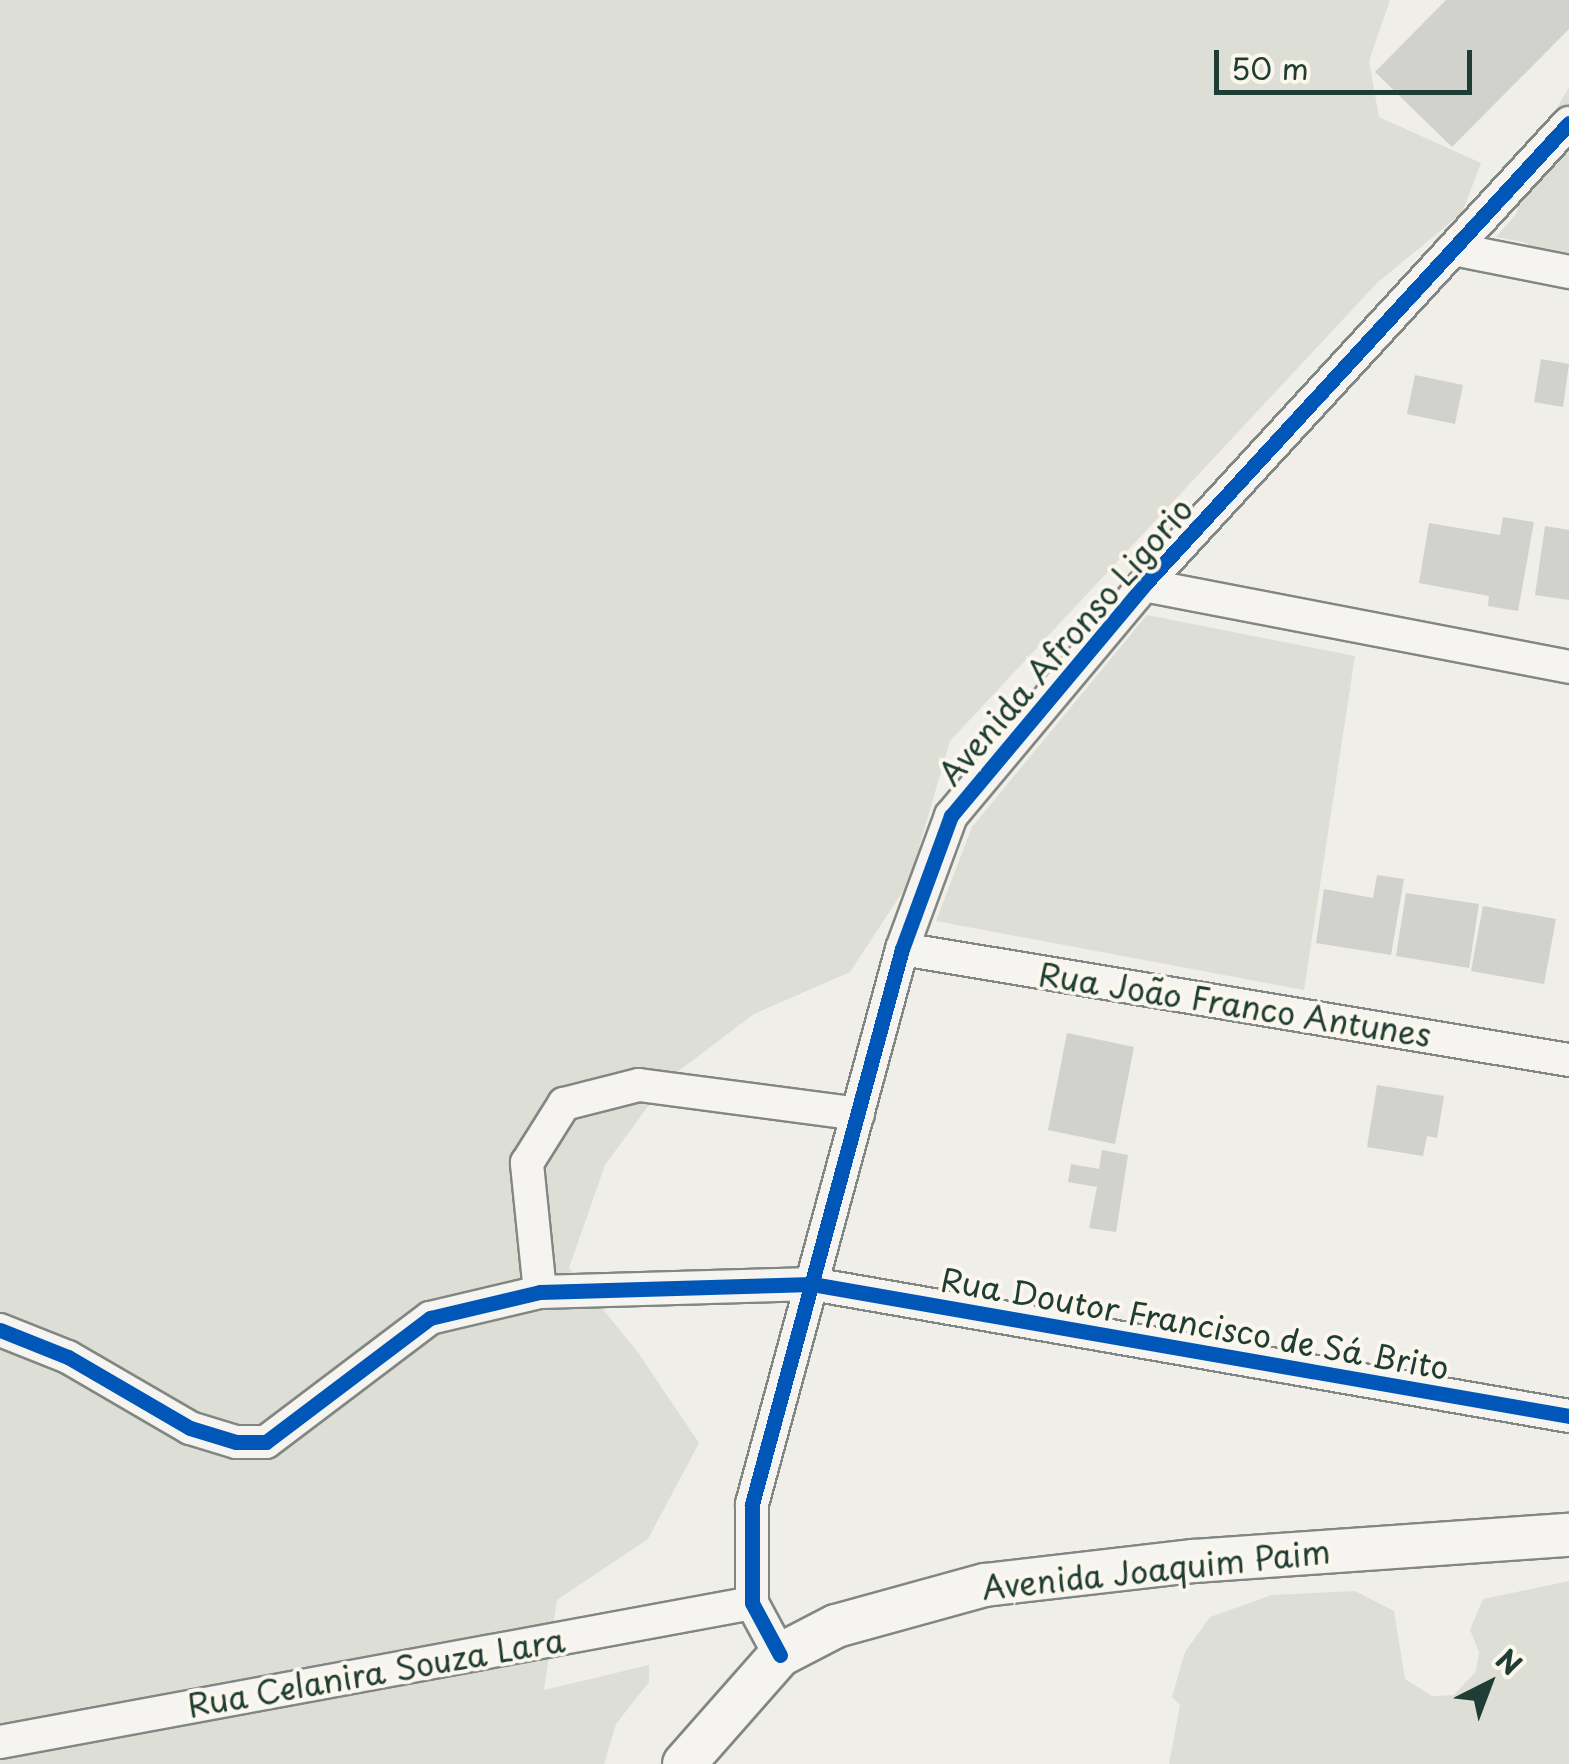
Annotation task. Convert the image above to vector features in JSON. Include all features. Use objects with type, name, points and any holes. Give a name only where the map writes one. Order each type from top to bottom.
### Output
[{"type":"street","name":"Avenida Afronso Ligorio","points":[[780,1655],[752,1603],[752,1504],[902,949],[951,816],[1144,586],[1569,123]]},
{"type":"street","points":[[1453,249],[1569,272]]},
{"type":"street","points":[[1144,586],[1569,667]]},
{"type":"street","name":"Rua João Franco Antunes","points":[[902,949],[1569,1060]]},
{"type":"street","points":[[540,1292],[527,1163],[564,1104],[639,1085],[858,1114]]},
{"type":"street","name":"Rua Doutor Francisco de Sá Brito","points":[[0,1330],[68,1356],[190,1428],[236,1442],[266,1442],[430,1318],[540,1292],[812,1284],[1569,1416]]},
{"type":"street","name":"Avenida Joaquim Paim","points":[[684,1764],[780,1655],[836,1626],[985,1584],[1214,1560],[1569,1535]]},
{"type":"street","name":"Rua Celanira Souza Lara","points":[[0,1742],[752,1603]]},
{"type":"shaded area","points":[[0,0],[1390,0],[1369,61],[1379,117],[1481,163],[1462,213],[1377,283],[950,741],[909,882],[850,972],[754,1014],[668,1079],[605,1165],[569,1268],[637,1351],[699,1443],[648,1539],[557,1600],[544,1690],[649,1665],[649,1682],[616,1724],[604,1764],[0,1764]]},
{"type":"shaded area","points":[[1569,87],[1569,279],[1544,269],[1527,243],[1496,237],[1517,213],[1523,168]]},
{"type":"shaded area","points":[[1147,615],[1355,656],[1304,990],[936,921],[972,827]]},
{"type":"shaded area","points":[[1569,1581],[1569,1764],[1169,1764],[1180,1705],[1172,1697],[1185,1652],[1210,1617],[1272,1595],[1355,1591],[1394,1611],[1405,1679],[1432,1696],[1454,1695],[1476,1671],[1479,1652],[1470,1630],[1483,1599]]},
{"type":"building","points":[[1446,0],[1569,0],[1569,29],[1452,147],[1375,72]]},
{"type":"building","points":[[1541,359],[1569,364],[1563,407],[1534,402]]},
{"type":"building","points":[[1415,375],[1463,385],[1455,424],[1407,414]]},
{"type":"building","points":[[1503,517],[1534,522],[1518,611],[1488,606],[1489,596],[1419,583],[1429,523],[1500,535]]},
{"type":"building","points":[[1545,526],[1569,530],[1569,600],[1535,595]]},
{"type":"building","points":[[1377,875],[1404,879],[1391,955],[1316,943],[1324,889],[1373,898]]},
{"type":"building","points":[[1406,893],[1479,904],[1469,968],[1396,956]]},
{"type":"building","points":[[1483,906],[1556,919],[1544,984],[1471,971]]},
{"type":"building","points":[[1067,1033],[1134,1047],[1115,1144],[1048,1130]]},
{"type":"building","points":[[1377,1085],[1444,1096],[1437,1138],[1427,1136],[1423,1156],[1367,1147]]},
{"type":"building","points":[[1102,1150],[1128,1155],[1116,1232],[1089,1228],[1097,1187],[1068,1182],[1071,1164],[1099,1169]]},
{"type":"cycle path","points":[[780,1655],[752,1603],[752,1504],[902,949],[951,816],[1144,585],[1569,123]]},
{"type":"cycle path","points":[[0,1330],[68,1357],[190,1428],[236,1442],[266,1442],[430,1318],[540,1292],[812,1284],[1569,1416]]}]
